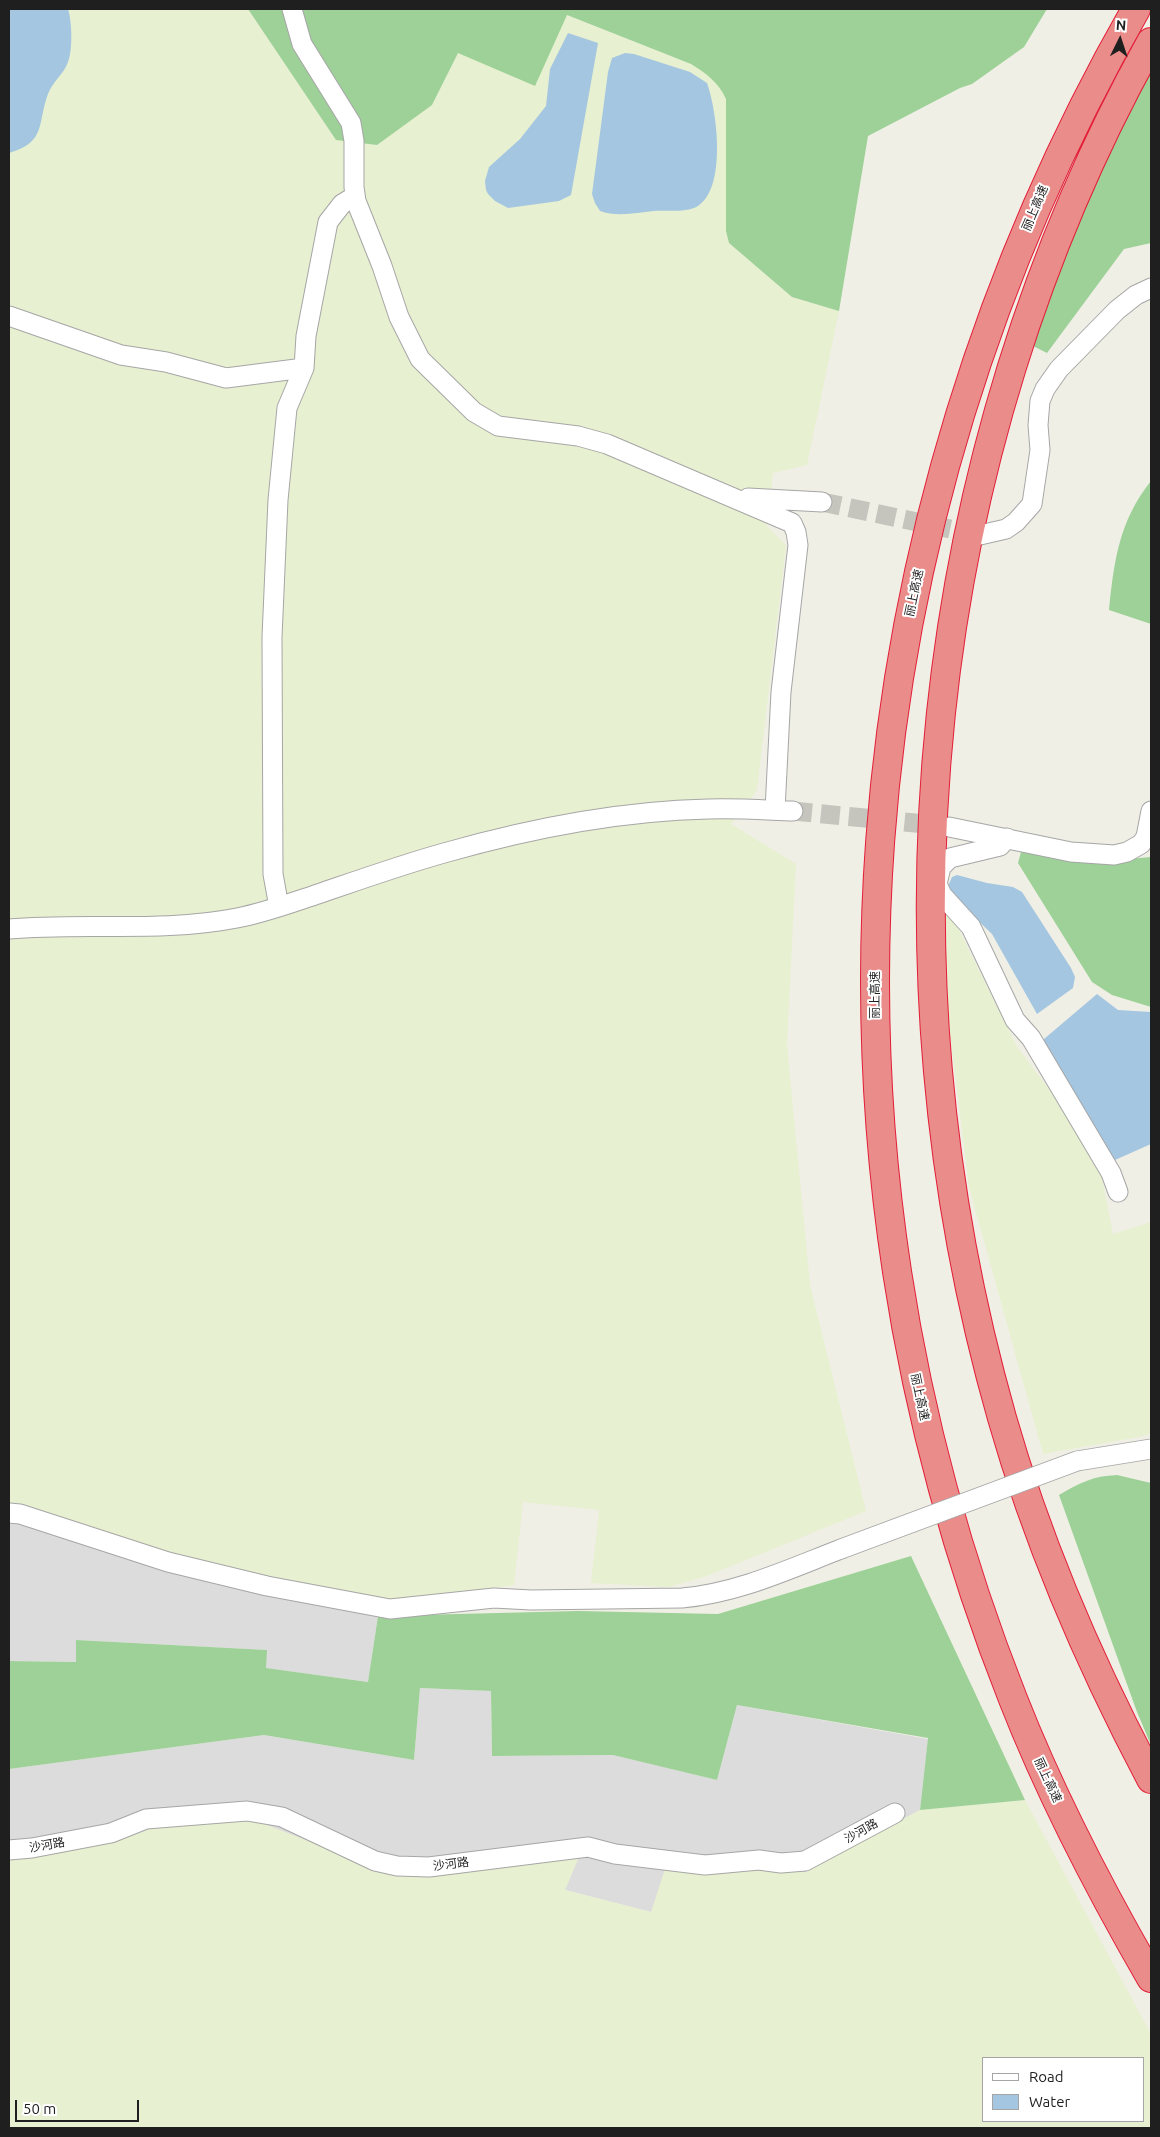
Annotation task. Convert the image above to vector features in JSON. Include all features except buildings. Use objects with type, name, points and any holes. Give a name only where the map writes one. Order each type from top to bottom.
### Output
[{"type":"highway","name":"丽上高速","points":[[1136,9],[1078,116],[1019,245],[970,379],[933,507],[902,654],[889,742],[878,866],[875,1008],[882,1149],[893,1246],[912,1360],[945,1498],[988,1634],[1041,1765],[1104,1893],[1151,1978]]},
{"type":"highway","points":[[1151,42],[1113,115],[1058,238],[1013,366],[994,430],[963,562],[942,695],[935,763],[929,898],[934,1033],[940,1109],[958,1231],[986,1359],[1022,1484],[1068,1606],[1118,1716],[1151,1779]]},
{"type":"street","points":[[9,928],[189,925],[240,918],[445,853],[542,830],[674,811],[708,809],[784,811],[781,692],[798,545],[792,523],[607,444],[578,436],[507,429],[498,426],[474,412],[420,359],[412,347],[398,317],[382,266],[355,196],[354,141],[351,123],[302,44],[292,9]]},
{"type":"street","points":[[279,907],[274,874],[272,647],[278,509],[288,408],[304,368],[306,336],[326,230],[336,210],[355,196]]},
{"type":"street","points":[[980,535],[1006,529],[1016,522],[1032,504],[1040,450],[1038,425],[1040,401],[1044,389],[1059,369],[1117,310],[1136,295],[1151,288]]},
{"type":"street","points":[[9,316],[121,355],[166,362],[226,378],[304,368]]},
{"type":"street","points":[[734,498],[822,502]]},
{"type":"street","points":[[949,827],[1071,852],[1120,854],[1134,849],[1146,838],[1151,811]]},
{"type":"street","points":[[1008,838],[1000,846],[950,858],[941,867],[937,884],[942,895],[971,927],[1015,1020],[1031,1038],[1110,1173],[1118,1192]]},
{"type":"street","points":[[9,1513],[20,1514],[168,1562],[267,1586],[390,1608],[494,1598],[540,1600],[702,1596],[739,1587],[1077,1462],[1151,1449]]},
{"type":"street","name":"沙河路","points":[[9,1850],[32,1848],[111,1833],[146,1819],[247,1811],[282,1817],[376,1861],[410,1867],[429,1867],[588,1847],[615,1854],[696,1864],[759,1860],[781,1863],[810,1859],[894,1813]]},
{"type":"shaded area","points":[[9,1502],[159,1551],[380,1603],[368,1682],[265,1668],[266,1650],[77,1640],[76,1662],[9,1661]]},
{"type":"shaded area","points":[[420,1688],[491,1691],[492,1756],[614,1755],[717,1780],[737,1705],[928,1739],[920,1810],[806,1872],[765,1872],[651,1912],[565,1890],[578,1857],[417,1876],[164,1824],[113,1842],[9,1858],[9,1769],[264,1735],[414,1760]]},
{"type":"green space","points":[[68,9],[248,9],[336,140],[432,105],[458,52],[535,86],[566,15],[691,64],[702,70],[721,88],[726,99],[726,231],[729,243],[792,297],[839,311],[807,465],[773,473],[767,526],[786,545],[757,790],[731,824],[796,864],[787,1045],[810,1285],[866,1511],[707,1576],[669,1587],[591,1583],[599,1510],[523,1502],[514,1585],[380,1603],[159,1551],[9,1502],[9,153],[45,102],[52,85],[68,62],[71,25]]},
{"type":"green space","points":[[248,9],[1047,9],[1024,47],[972,84],[960,88],[868,136],[839,311],[792,297],[729,243],[726,231],[726,99],[712,79],[691,64],[567,15],[535,86],[458,53],[432,105],[377,145],[336,140]]},
{"type":"green space","points":[[1151,57],[1151,243],[1124,249],[1047,353],[1031,345],[1054,266]]},
{"type":"green space","points":[[1151,481],[1151,624],[1109,610],[1116,558],[1125,526],[1140,496]]},
{"type":"green space","points":[[1021,852],[1106,861],[1151,857],[1151,1007],[1112,995],[1092,982],[1018,863]]},
{"type":"green space","points":[[950,912],[1016,1045],[1097,1154],[1113,1234],[1151,1222],[1151,1433],[1144,1436],[1043,1454],[969,1187],[936,920]]},
{"type":"green space","points":[[1117,1475],[1151,1483],[1151,1745],[1137,1712],[1059,1495],[1086,1481]]},
{"type":"green space","points":[[911,1556],[1025,1800],[920,1810],[928,1738],[737,1705],[717,1780],[613,1755],[492,1756],[491,1691],[420,1688],[414,1760],[264,1735],[9,1769],[9,1661],[76,1662],[76,1640],[267,1650],[266,1668],[368,1682],[378,1616],[578,1611],[718,1614]]},
{"type":"green space","points":[[1025,1800],[1151,2034],[1150,2128],[9,2128],[9,1858],[113,1842],[164,1824],[251,1819],[374,1866],[579,1857],[565,1890],[651,1912],[665,1869],[806,1872],[920,1810]]},
{"type":"water","points":[[9,9],[68,9],[71,50],[64,70],[50,90],[39,130],[35,137],[30,143],[9,153]]},
{"type":"water","points":[[568,33],[598,43],[571,195],[559,201],[508,208],[495,201],[486,190],[485,181],[489,167],[520,139],[546,106],[550,69]]},
{"type":"water","points":[[625,53],[634,54],[690,72],[707,83],[716,129],[716,166],[713,183],[707,196],[698,206],[682,210],[613,214],[600,211],[595,203],[592,194],[608,72],[612,58]]},
{"type":"water","points":[[957,875],[987,883],[1013,887],[1022,892],[1071,968],[1075,977],[1073,988],[1037,1014],[992,934],[951,895],[948,886],[952,877]]},
{"type":"water","points":[[1097,994],[1118,1010],[1151,1012],[1151,1144],[1115,1160],[1046,1054],[1044,1039]]},
{"type":"tunnel","points":[[822,502],[979,535]]},
{"type":"tunnel","points":[[793,811],[946,826]]}]
